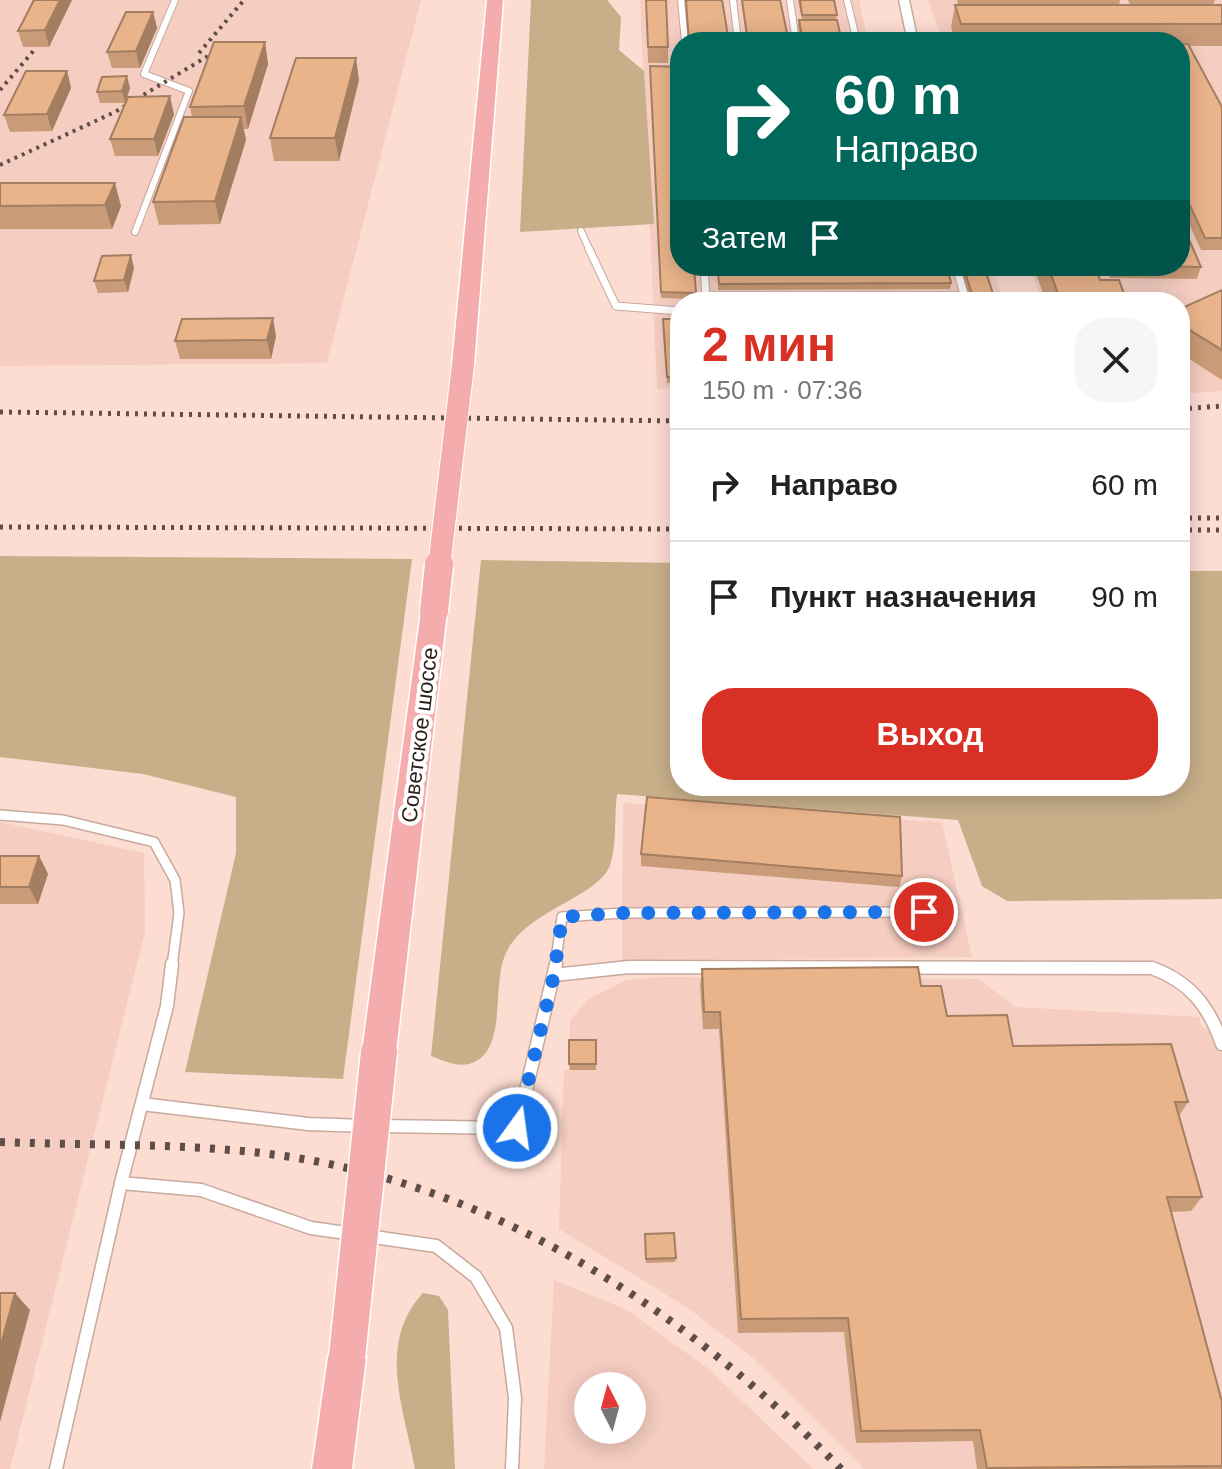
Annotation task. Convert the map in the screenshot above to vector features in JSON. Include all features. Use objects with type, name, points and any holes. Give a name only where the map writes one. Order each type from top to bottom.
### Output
[{"type":"main road","name":"Советское шоссе","points":[[332,1469],[379,1052],[463,365],[495,0]]},
{"type":"street","points":[[904,0],[911,32]]},
{"type":"lane","points":[[135,232],[189,91],[144,74],[175,0]]},
{"type":"lane","points":[[681,0],[684,32]]},
{"type":"lane","points":[[733,0],[737,32]]},
{"type":"lane","points":[[790,0],[795,32]]},
{"type":"lane","points":[[847,0],[855,32]]},
{"type":"lane","points":[[581,231],[616,306],[670,310]]},
{"type":"lane","points":[[0,815],[63,820],[154,842],[175,880],[179,913],[167,1006],[121,1183],[56,1469]]},
{"type":"lane","points":[[142,1104],[308,1124],[517,1128],[554,975],[562,917],[622,913],[924,912]]},
{"type":"lane","points":[[554,975],[629,967],[1152,968],[1179,977],[1193,992],[1214,1017],[1222,1044]]},
{"type":"lane","points":[[121,1183],[201,1190],[311,1228],[436,1246],[476,1277],[506,1328],[515,1398],[512,1469]]},
{"type":"shaded area","points":[[0,0],[421,0],[327,363],[0,366]]},
{"type":"shaded area","points":[[531,0],[607,0],[621,17],[619,50],[644,71],[654,224],[520,232]]},
{"type":"shaded area","points":[[640,0],[859,0],[866,32],[670,32],[670,276],[995,276],[1000,292],[670,292],[670,388],[657,389]]},
{"type":"shaded area","points":[[928,0],[1222,0],[1222,391],[1190,393],[1190,292],[1039,292],[1033,276],[1190,276],[1190,32],[939,32]]},
{"type":"shaded area","points":[[0,556],[412,559],[343,1079],[185,1072],[236,853],[236,797],[143,774],[0,757]]},
{"type":"shaded area","points":[[481,560],[670,563],[670,796],[1190,796],[1190,571],[1222,571],[1222,899],[1007,901],[982,886],[958,820],[617,794],[613,854],[605,874],[594,885],[531,924],[517,936],[507,951],[502,964],[496,1025],[487,1051],[478,1060],[466,1064],[454,1064],[431,1056]]},
{"type":"shaded area","points":[[623,803],[942,822],[972,957],[622,960]]},
{"type":"shaded area","points":[[0,822],[144,853],[145,932],[10,1469],[0,1469]]},
{"type":"shaded area","points":[[664,977],[979,979],[1015,1007],[1199,1017],[1202,1028],[1222,1030],[1222,1469],[864,1469],[754,1359],[688,1308],[559,1229],[564,1070],[570,1069],[570,1020],[590,998],[627,980]]},
{"type":"shaded area","points":[[554,1280],[627,1310],[710,1370],[813,1469],[544,1469]]},
{"type":"shaded area","points":[[423,1293],[439,1296],[448,1310],[455,1469],[415,1469],[401,1401],[397,1355],[401,1333],[409,1313]]},
{"type":"building","points":[[34,0],[60,0],[45,30],[18,31]]},
{"type":"building","points":[[646,0],[666,0],[668,47],[648,47]]},
{"type":"building","points":[[686,0],[722,0],[727,32],[688,32]]},
{"type":"building","points":[[742,0],[780,0],[787,32],[747,32]]},
{"type":"building","points":[[800,0],[834,0],[837,15],[802,15]]},
{"type":"building","points":[[955,5],[1222,5],[1222,24],[961,24]]},
{"type":"building","points":[[126,12],[153,12],[136,51],[107,52]]},
{"type":"building","points":[[799,20],[837,20],[840,32],[801,32]]},
{"type":"building","points":[[214,42],[265,42],[244,106],[190,107]]},
{"type":"building","points":[[1190,48],[1222,107],[1222,238],[1205,238],[1190,206]]},
{"type":"building","points":[[296,58],[356,58],[335,138],[270,138]]},
{"type":"building","points":[[650,66],[670,67],[670,276],[695,276],[696,292],[661,292]]},
{"type":"building","points":[[26,71],[67,71],[47,114],[4,115]]},
{"type":"building","points":[[127,76],[122,91],[97,92],[102,77]]},
{"type":"building","points":[[170,96],[154,139],[110,139],[128,97]]},
{"type":"building","points":[[184,117],[241,117],[215,201],[153,202]]},
{"type":"building","points":[[0,183],[115,183],[105,205],[0,206]]},
{"type":"building","points":[[1190,242],[1201,267],[1190,267]]},
{"type":"building","points":[[131,255],[124,280],[94,281],[102,256]]},
{"type":"building","points":[[718,276],[949,276],[951,283],[719,284]]},
{"type":"building","points":[[966,276],[987,276],[992,292],[971,292]]},
{"type":"building","points":[[1052,276],[1099,276],[1100,280],[1119,280],[1123,292],[1057,292]]},
{"type":"building","points":[[1222,290],[1222,350],[1190,330],[1190,304]]},
{"type":"building","points":[[273,318],[267,340],[175,341],[182,319]]},
{"type":"building","points":[[663,319],[670,319],[670,377],[667,377]]},
{"type":"building","points":[[647,797],[900,817],[902,876],[641,854]]},
{"type":"building","points":[[0,856],[39,856],[29,887],[0,887]]},
{"type":"building","points":[[918,967],[921,986],[941,986],[947,1016],[1007,1015],[1013,1046],[1171,1044],[1188,1102],[1175,1102],[1202,1197],[1167,1197],[1222,1402],[1222,1466],[987,1468],[980,1430],[861,1431],[848,1318],[741,1319],[720,1012],[704,1012],[702,969]]},
{"type":"building","points":[[569,1040],[596,1040],[596,1064],[569,1064]]},
{"type":"building","points":[[674,1233],[676,1258],[646,1259],[645,1234]]},
{"type":"building","points":[[0,1293],[15,1293],[0,1348]]},
{"type":"railway","points":[[199,53],[244,0]]},
{"type":"railway","points":[[0,165],[115,112],[223,47]]},
{"type":"railway","points":[[0,90],[36,48]]},
{"type":"railway","points":[[1190,408],[1222,406]]},
{"type":"railway","points":[[0,412],[670,421]]},
{"type":"railway","points":[[1190,518],[1222,518]]},
{"type":"railway","points":[[0,527],[670,529]]},
{"type":"railway","points":[[1190,530],[1222,530]]},
{"type":"railway","points":[[0,1142],[190,1147],[266,1154],[303,1159],[380,1177],[455,1202],[527,1234],[596,1272],[662,1315],[785,1414],[841,1469]]},
{"type":"route","points":[[517,1128],[554,975],[562,917],[622,913],[924,912]]}]
